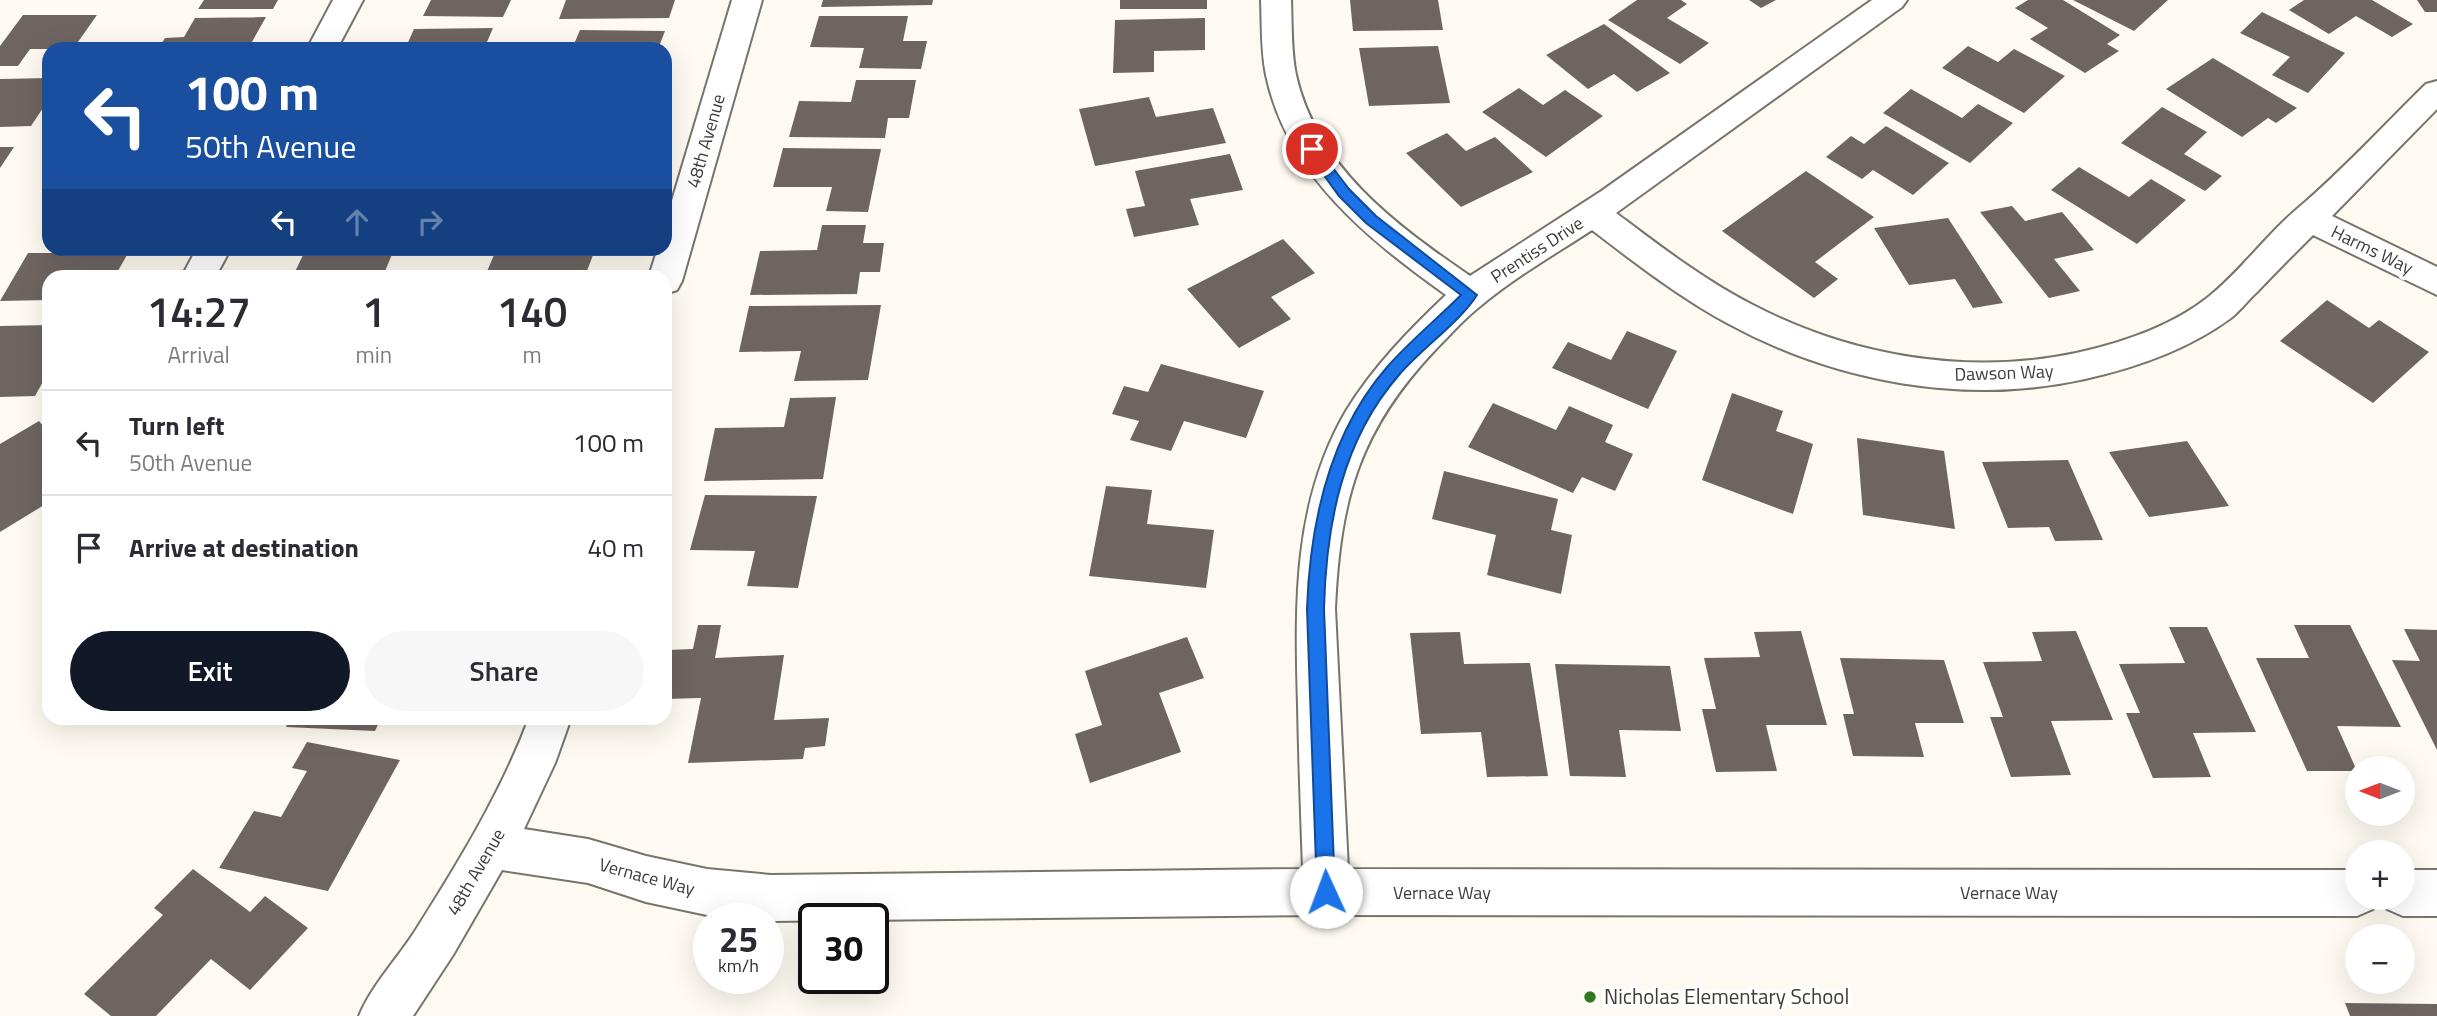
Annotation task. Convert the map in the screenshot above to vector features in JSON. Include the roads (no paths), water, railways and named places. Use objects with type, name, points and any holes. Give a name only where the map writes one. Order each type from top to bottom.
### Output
[{"type":"street","points":[[326,42],[348,0]]},
{"type":"street","name":"48th Avenue","points":[[668,270],[747,0]]},
{"type":"street","points":[[1276,0],[1278,49],[1284,86],[1303,134],[1321,164],[1371,220],[1470,295]]},
{"type":"street","name":"Prentiss Drive","points":[[1326,892],[1315,609],[1317,562],[1327,499],[1350,438],[1370,403],[1393,371],[1470,295],[1594,213],[1892,0]]},
{"type":"street","name":"Dawson Way","points":[[1594,213],[1716,301],[1763,326],[1813,346],[1866,362],[1920,372],[1974,377],[2026,376],[2075,369],[2119,356],[2187,330],[2219,309],[2307,218],[2437,91]]},
{"type":"street","name":"Harms Way","points":[[2307,218],[2437,282]]},
{"type":"street","name":"48th Avenue","points":[[383,1016],[432,946],[491,846],[522,789],[547,725]]},
{"type":"street","name":"Vernace Way","points":[[491,846],[588,861],[646,879],[707,892],[771,898],[1326,892],[2345,893]]},
{"type":"street","points":[[2415,893],[2437,893]]},
{"type":"place","name":"Nicholas Elementary School","points":[[1590,997]]}]
